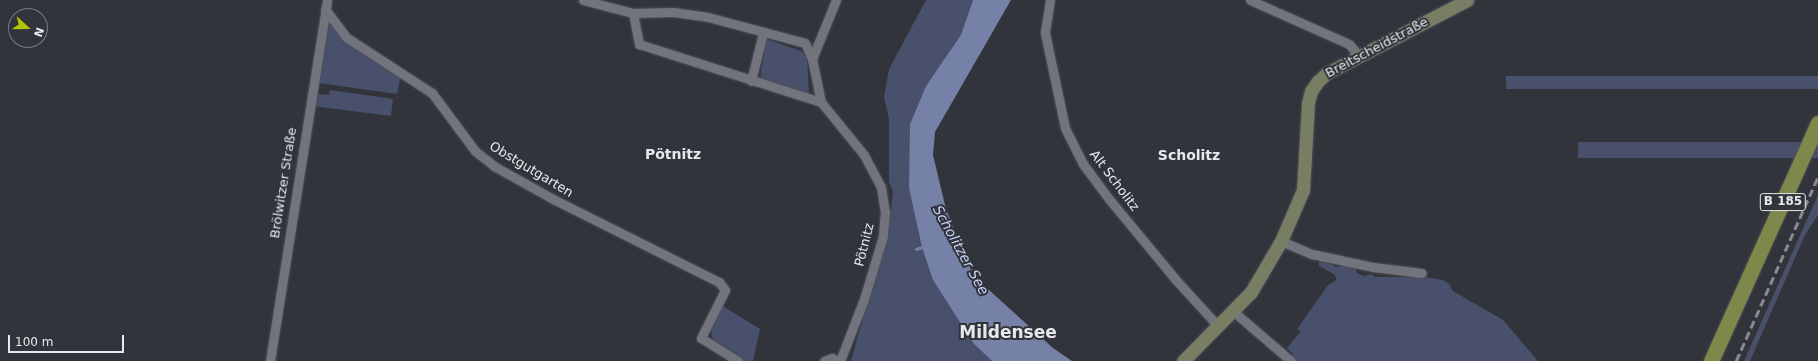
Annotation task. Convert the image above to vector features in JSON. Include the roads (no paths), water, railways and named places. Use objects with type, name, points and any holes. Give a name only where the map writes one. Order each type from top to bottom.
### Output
[{"type":"main road","name":"B 185","points":[[1711,361],[1818,123]]},
{"type":"street","name":"Pötnitz","points":[[583,0],[633,13],[673,12],[708,17],[805,43],[812,59],[821,102],[864,155],[881,187],[885,212],[883,236],[864,299],[839,361],[832,358],[824,361]]},
{"type":"street","points":[[812,59],[836,0]]},
{"type":"street","name":"Alt Scholitz","points":[[1050,0],[1045,33],[1064,128],[1083,164],[1109,198],[1176,280],[1218,326]]},
{"type":"street","points":[[1250,0],[1349,44],[1360,57]]},
{"type":"street","name":"Breitscheidstraße","points":[[1183,361],[1234,312],[1251,292],[1281,241],[1303,190],[1311,91],[1327,73],[1467,0]]},
{"type":"street","name":"Obstgutgarten","points":[[326,5],[346,37],[432,92],[475,151],[494,166],[553,199],[719,282],[725,290],[701,338],[738,361]]},
{"type":"street","name":"Brölwitzer Straße","points":[[270,361],[326,5]]},
{"type":"street","points":[[633,13],[639,44],[751,81],[821,102]]},
{"type":"street","points":[[751,81],[764,33]]},
{"type":"street","points":[[1281,241],[1312,254],[1373,267],[1422,272]]},
{"type":"street","points":[[1234,312],[1291,361]]},
{"type":"water","name":"Scholitzer See","points":[[973,0],[1011,0],[935,132],[933,155],[945,205],[959,246],[978,280],[1053,348],[1072,361],[992,361],[974,344],[933,280],[922,247],[909,188],[910,124],[926,86],[961,35]]},
{"type":"waterway","points":[[916,249],[922,247]]},
{"type":"railway","points":[[1736,361],[1818,177]]},
{"type":"district","name":"Pötnitz","points":[[673,154]]},
{"type":"district","name":"Scholitz","points":[[1189,155]]},
{"type":"district","name":"Mildensee","points":[[1008,333]]}]
